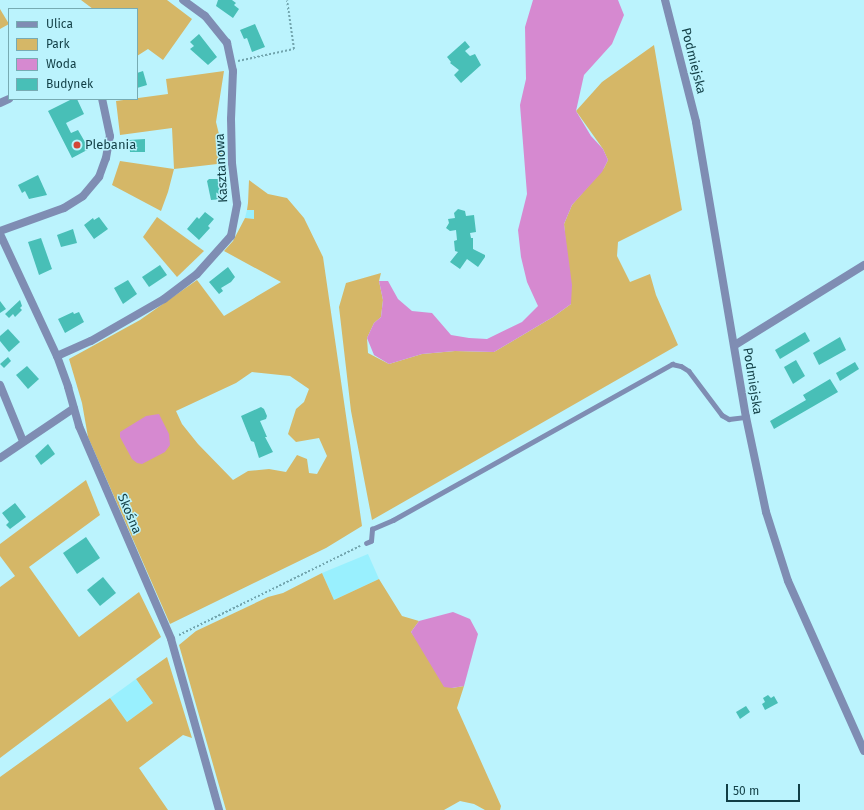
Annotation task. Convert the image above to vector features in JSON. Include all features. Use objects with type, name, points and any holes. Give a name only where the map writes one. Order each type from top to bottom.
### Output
[{"type":"street","name":"Kasztanowa","points":[[57,356],[91,340],[164,299],[196,274],[230,236],[237,204],[232,163],[231,118],[233,70],[227,43],[205,16],[183,0]]},
{"type":"street","name":"Podmiejska","points":[[665,0],[696,122],[746,417],[766,512],[788,581],[864,751]]},
{"type":"street","name":"Skośna","points":[[102,100],[110,136],[106,158],[100,177],[82,196],[64,208],[0,232],[57,356],[79,426],[171,639],[219,810]]},
{"type":"street","points":[[735,345],[864,265]]},
{"type":"street","points":[[0,384],[23,441]]},
{"type":"street","points":[[0,458],[23,441],[74,408]]},
{"type":"lane","points":[[366,543],[371,541],[372,529],[393,520],[672,364],[681,366],[689,371],[722,415],[729,419],[746,417]]},
{"type":"path","points":[[231,62],[294,49],[287,0]]},
{"type":"path","points":[[171,639],[366,543]]},
{"type":"shaded area","points":[[247,210],[254,210],[254,219],[245,218]]},
{"type":"shaded area","points":[[368,554],[379,579],[334,600],[322,573]]},
{"type":"shaded area","points":[[136,679],[153,703],[127,722],[110,698]]},
{"type":"green space","points":[[81,0],[167,0],[192,19],[163,60],[148,49],[138,55],[138,8],[92,8]]},
{"type":"green space","points":[[0,9],[8,25],[0,29]]},
{"type":"green space","points":[[654,45],[682,210],[618,242],[617,256],[630,282],[650,274],[656,295],[678,345],[372,520],[351,411],[339,307],[346,283],[381,273],[379,281],[383,300],[381,317],[374,323],[367,338],[368,353],[389,364],[422,354],[455,351],[494,352],[553,317],[571,304],[564,224],[572,205],[604,168],[608,160],[603,149],[576,111],[602,82]]},
{"type":"green space","points":[[224,71],[216,122],[226,163],[174,169],[172,128],[120,135],[116,101],[138,100],[138,98],[168,94],[166,79]]},
{"type":"green space","points":[[120,161],[174,169],[161,211],[112,185]]},
{"type":"green space","points":[[249,180],[268,194],[287,198],[304,218],[323,257],[362,526],[326,548],[170,624],[88,437],[82,403],[69,359],[140,320],[197,280],[224,316],[281,282],[224,251],[233,241],[245,218],[254,219],[254,210],[247,210]],"holes":[[[252,372],[290,376],[309,389],[304,402],[296,409],[288,434],[296,442],[319,438],[327,456],[317,474],[309,473],[307,459],[297,455],[286,472],[269,469],[248,471],[233,480],[198,444],[182,424],[176,411],[236,383]]]},
{"type":"green space","points":[[157,217],[204,251],[177,277],[143,237]]},
{"type":"green space","points":[[86,480],[100,515],[29,567],[79,637],[139,592],[161,637],[0,758],[0,587],[15,576],[0,556],[0,544]]},
{"type":"green space","points":[[322,573],[334,600],[379,579],[402,616],[419,621],[411,632],[452,688],[464,686],[457,708],[501,806],[500,810],[485,810],[474,804],[460,801],[444,810],[226,810],[179,645],[196,631],[268,597],[283,593]]},
{"type":"green space","points":[[167,657],[192,738],[183,735],[139,768],[168,810],[0,810],[0,777],[110,698],[127,722],[153,703],[136,679]]},
{"type":"water","points":[[533,0],[618,0],[624,15],[612,44],[584,75],[576,111],[591,136],[603,149],[608,160],[602,172],[572,205],[564,224],[572,285],[571,304],[553,317],[494,352],[455,351],[422,354],[389,364],[374,355],[367,338],[374,323],[381,317],[383,300],[379,281],[388,281],[398,299],[412,311],[432,313],[451,335],[469,338],[487,339],[522,322],[538,306],[527,282],[521,257],[518,230],[527,194],[520,105],[526,79],[525,27]]},
{"type":"water","points":[[159,414],[169,434],[170,445],[165,452],[142,464],[137,463],[132,459],[120,437],[120,432],[146,416]]},
{"type":"water","points":[[453,612],[470,619],[478,634],[464,686],[452,688],[444,687],[411,632],[419,621]]},
{"type":"building","points":[[218,0],[232,0],[236,3],[234,5],[239,9],[233,18],[216,6]]},
{"type":"building","points":[[255,24],[265,47],[252,52],[247,38],[244,39],[240,30]]},
{"type":"building","points":[[199,34],[217,57],[208,65],[190,49],[194,46],[190,42]]},
{"type":"building","points":[[465,41],[470,47],[465,51],[470,56],[475,54],[481,65],[461,83],[454,75],[459,70],[450,63],[451,62],[447,57]]},
{"type":"building","points":[[143,71],[147,85],[138,88],[138,73]]},
{"type":"building","points":[[70,100],[77,100],[84,114],[66,123],[71,133],[78,130],[89,149],[72,158],[48,111]]},
{"type":"building","points":[[145,139],[145,152],[130,152],[129,140]]},
{"type":"building","points":[[38,175],[47,195],[29,199],[25,191],[22,193],[18,185]]},
{"type":"building","points":[[209,179],[221,179],[222,199],[211,200],[207,181]]},
{"type":"building","points":[[458,209],[465,211],[466,216],[474,215],[476,232],[470,233],[471,238],[473,238],[473,249],[485,255],[478,267],[467,259],[460,269],[450,262],[458,252],[455,251],[454,241],[457,240],[456,230],[450,231],[446,228],[449,223],[448,219],[455,218],[454,213]]},
{"type":"building","points":[[205,212],[214,219],[208,226],[210,228],[199,240],[187,229],[197,217],[199,219]]},
{"type":"building","points":[[99,217],[108,229],[94,239],[84,225],[93,218],[94,220]]},
{"type":"building","points":[[73,229],[77,243],[61,247],[57,235]]},
{"type":"building","points":[[41,238],[52,269],[39,275],[28,242]]},
{"type":"building","points":[[160,265],[167,275],[149,287],[142,277]]},
{"type":"building","points":[[228,267],[235,277],[231,282],[221,288],[223,291],[219,294],[209,282]]},
{"type":"building","points":[[128,280],[137,294],[123,304],[114,288]]},
{"type":"building","points":[[20,300],[22,306],[20,308],[22,310],[15,317],[13,314],[9,318],[5,314]]},
{"type":"building","points":[[0,301],[6,309],[0,313]]},
{"type":"building","points":[[73,312],[74,314],[79,312],[84,322],[65,333],[58,319]]},
{"type":"building","points":[[8,329],[20,342],[9,352],[0,341],[0,336]]},
{"type":"building","points":[[805,332],[810,341],[780,359],[775,350]]},
{"type":"building","points":[[840,337],[846,350],[819,365],[813,353]]},
{"type":"building","points":[[8,357],[11,361],[4,368],[0,364]]},
{"type":"building","points":[[796,360],[805,376],[793,384],[784,367]]},
{"type":"building","points":[[855,362],[859,369],[840,381],[836,373]]},
{"type":"building","points":[[27,366],[39,379],[28,389],[16,375]]},
{"type":"building","points":[[830,379],[838,392],[774,429],[770,421],[806,400],[803,395]]},
{"type":"building","points":[[261,407],[264,409],[267,416],[266,419],[260,421],[267,437],[265,437],[273,452],[259,458],[254,442],[251,441],[241,416]]},
{"type":"building","points":[[48,444],[55,454],[41,465],[35,456]]},
{"type":"building","points":[[15,503],[26,517],[10,529],[6,525],[9,522],[2,513]]},
{"type":"building","points":[[86,537],[100,558],[77,574],[63,553]]},
{"type":"building","points":[[103,577],[116,593],[100,606],[87,590]]},
{"type":"building","points":[[768,695],[771,698],[774,696],[778,703],[765,710],[762,704],[765,702],[763,698]]},
{"type":"building","points":[[746,706],[750,712],[740,719],[736,712]]},
{"type":"place","name":"Plebania","points":[[77,145]]}]
